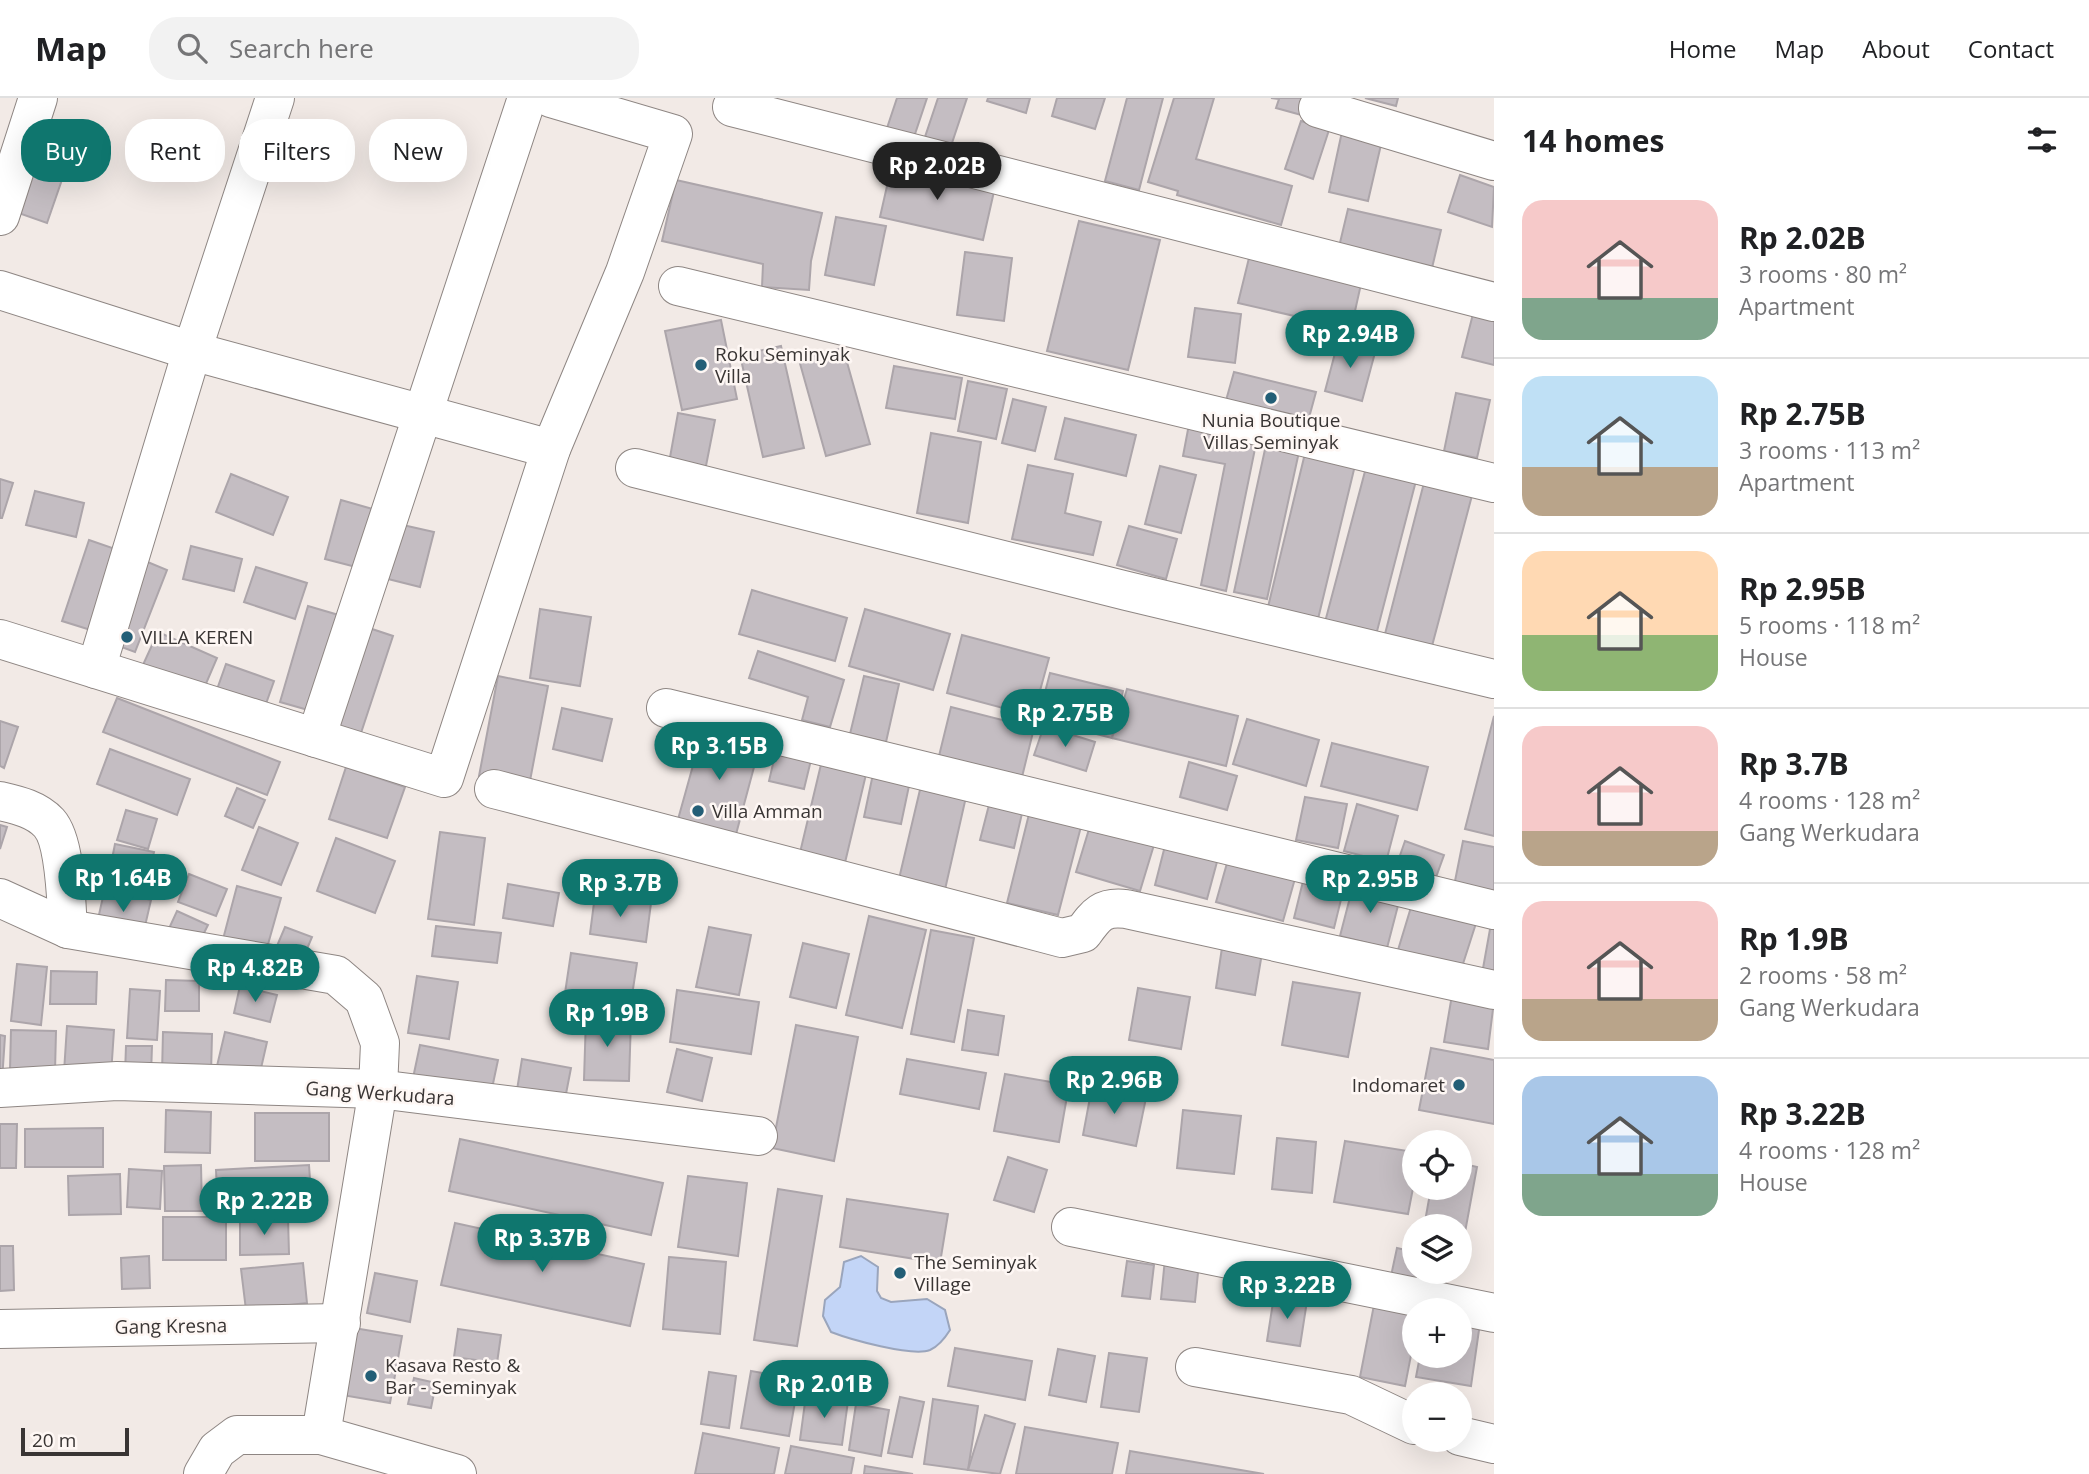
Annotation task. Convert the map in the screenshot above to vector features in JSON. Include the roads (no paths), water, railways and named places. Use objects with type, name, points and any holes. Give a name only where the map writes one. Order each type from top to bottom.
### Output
[{"type":"street","points":[[0,216],[38,98]]},
{"type":"street","points":[[96,669],[192,351],[275,98]]},
{"type":"street","points":[[316,738],[420,414],[527,98]]},
{"type":"street","points":[[0,639],[444,778],[551,449],[625,272],[673,134],[551,98]]},
{"type":"street","points":[[732,107],[1494,302]]},
{"type":"street","points":[[1318,108],[1494,161]]},
{"type":"street","points":[[678,286],[1494,483]]},
{"type":"street","points":[[0,290],[192,351],[551,449]]},
{"type":"street","points":[[635,468],[1127,591],[1494,678]]},
{"type":"street","points":[[666,708],[1494,910]]},
{"type":"street","points":[[494,789],[1062,938],[1083,933],[1097,913],[1104,909],[1125,909],[1494,990]]},
{"type":"street","points":[[0,801],[29,809],[50,824],[60,847],[68,929]]},
{"type":"street","points":[[0,898],[68,929],[336,975],[364,999],[380,1043],[378,1089],[321,1435]]},
{"type":"street","name":"Gang Werkudara","points":[[0,1088],[117,1082],[378,1089],[758,1136]]},
{"type":"street","points":[[1072,1227],[1494,1313]]},
{"type":"street","name":"Gang Kresna","points":[[0,1329],[341,1323]]},
{"type":"street","points":[[1195,1367],[1351,1395],[1402,1419]]},
{"type":"street","points":[[203,1474],[217,1450],[237,1434],[321,1435],[360,1461],[457,1474]]},
{"type":"street","points":[[1472,1439],[1494,1444]]},
{"type":"water","points":[[861,1256],[878,1267],[877,1291],[881,1298],[891,1302],[927,1299],[945,1310],[950,1330],[939,1344],[930,1350],[909,1351],[865,1343],[831,1332],[823,1316],[825,1300],[840,1287],[844,1262]]},
{"type":"place","name":"Roku Seminyak Villa","points":[[701,365]]},
{"type":"place","name":"Nunia Boutique Villas Seminyak","points":[[1271,398]]},
{"type":"place","name":"VILLA KEREN","points":[[127,637]]},
{"type":"place","name":"Villa Amman","points":[[698,811]]},
{"type":"place","name":"Indomaret","points":[[1459,1085]]},
{"type":"place","name":"The Seminyak Village","points":[[900,1273]]},
{"type":"place","name":"Kasava Resto & Bar - Seminyak","points":[[371,1376]]}]
